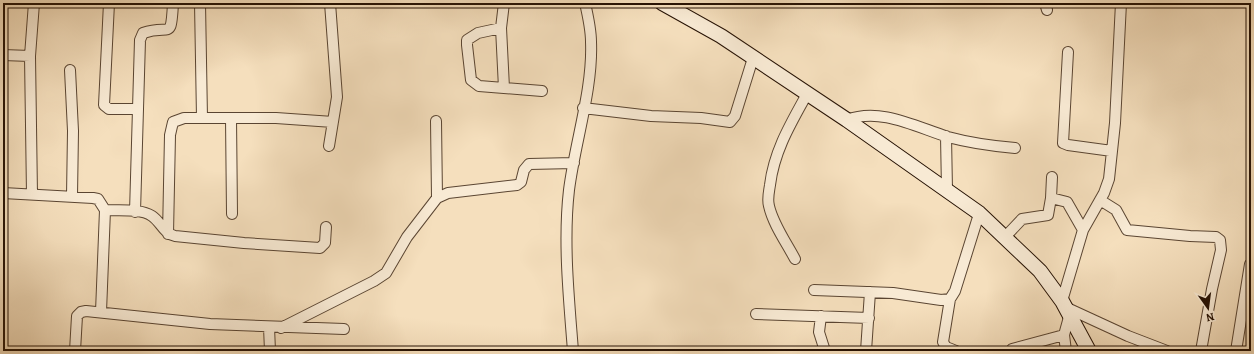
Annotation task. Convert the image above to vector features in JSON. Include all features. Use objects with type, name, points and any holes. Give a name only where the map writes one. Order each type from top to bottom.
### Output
[{"type":"street","points":[[32,195],[33,148],[30,104],[30,56],[34,3]]},
{"type":"street","points":[[109,3],[104,105],[109,109],[138,109]]},
{"type":"street","points":[[135,212],[141,36],[149,31],[166,31],[170,29],[172,25],[173,3]]},
{"type":"street","points":[[200,3],[202,118]]},
{"type":"street","points":[[329,146],[337,97],[330,3]]},
{"type":"street","points":[[504,3],[501,28],[504,88]]},
{"type":"street","points":[[574,351],[568,291],[567,217],[574,163],[592,56],[590,27],[585,3]]},
{"type":"street","points":[[662,3],[721,36],[847,120],[979,214],[1040,271],[1065,308],[1089,351]]},
{"type":"street","points":[[1066,351],[1064,335],[1065,308],[1083,230],[1107,186],[1112,151],[1121,3]]},
{"type":"street","points":[[501,28],[473,35],[467,40],[471,80],[479,86],[542,91]]},
{"type":"street","points":[[1068,52],[1063,143],[1112,151]]},
{"type":"street","points":[[3,56],[30,56]]},
{"type":"street","points":[[583,108],[644,116],[701,118],[730,122],[734,116],[753,58]]},
{"type":"street","points":[[70,70],[73,131],[72,196]]},
{"type":"street","points":[[795,259],[773,218],[768,197],[771,172],[780,144],[807,94]]},
{"type":"street","points":[[847,120],[868,115],[899,120],[946,136],[983,145],[1015,148]]},
{"type":"street","points":[[231,118],[232,214]]},
{"type":"street","points":[[168,234],[171,127],[177,119],[276,118],[333,122]]},
{"type":"street","points":[[436,122],[436,198]]},
{"type":"street","points":[[946,136],[947,190]]},
{"type":"street","points":[[281,328],[374,282],[386,273],[407,237],[436,198],[448,193],[520,184],[524,170],[529,164],[574,163]]},
{"type":"street","points":[[1005,237],[1022,219],[1048,215],[1051,198],[1052,177]]},
{"type":"street","points":[[3,194],[72,196],[98,199],[105,210],[101,312]]},
{"type":"street","points":[[1051,198],[1067,202],[1083,230]]},
{"type":"street","points":[[1100,200],[1116,210],[1127,230],[1216,237],[1220,240],[1221,250],[1212,289],[1201,351]]},
{"type":"street","points":[[105,210],[135,212],[151,216],[168,234],[222,242],[320,248],[325,243],[326,227]]},
{"type":"street","points":[[956,351],[946,347],[943,342],[950,298],[955,291],[979,214]]},
{"type":"street","points":[[1236,351],[1250,264]]},
{"type":"street","points":[[814,290],[870,292],[941,300],[950,298]]},
{"type":"street","points":[[866,351],[870,292]]},
{"type":"street","points":[[1065,308],[1128,336],[1167,351]]},
{"type":"street","points":[[74,351],[77,316],[81,312],[101,312],[210,324],[281,328],[344,329]]},
{"type":"street","points":[[756,314],[868,318]]},
{"type":"street","points":[[821,316],[819,332],[825,351]]},
{"type":"street","points":[[269,327],[270,351]]},
{"type":"street","points":[[1012,349],[1064,335]]}]
